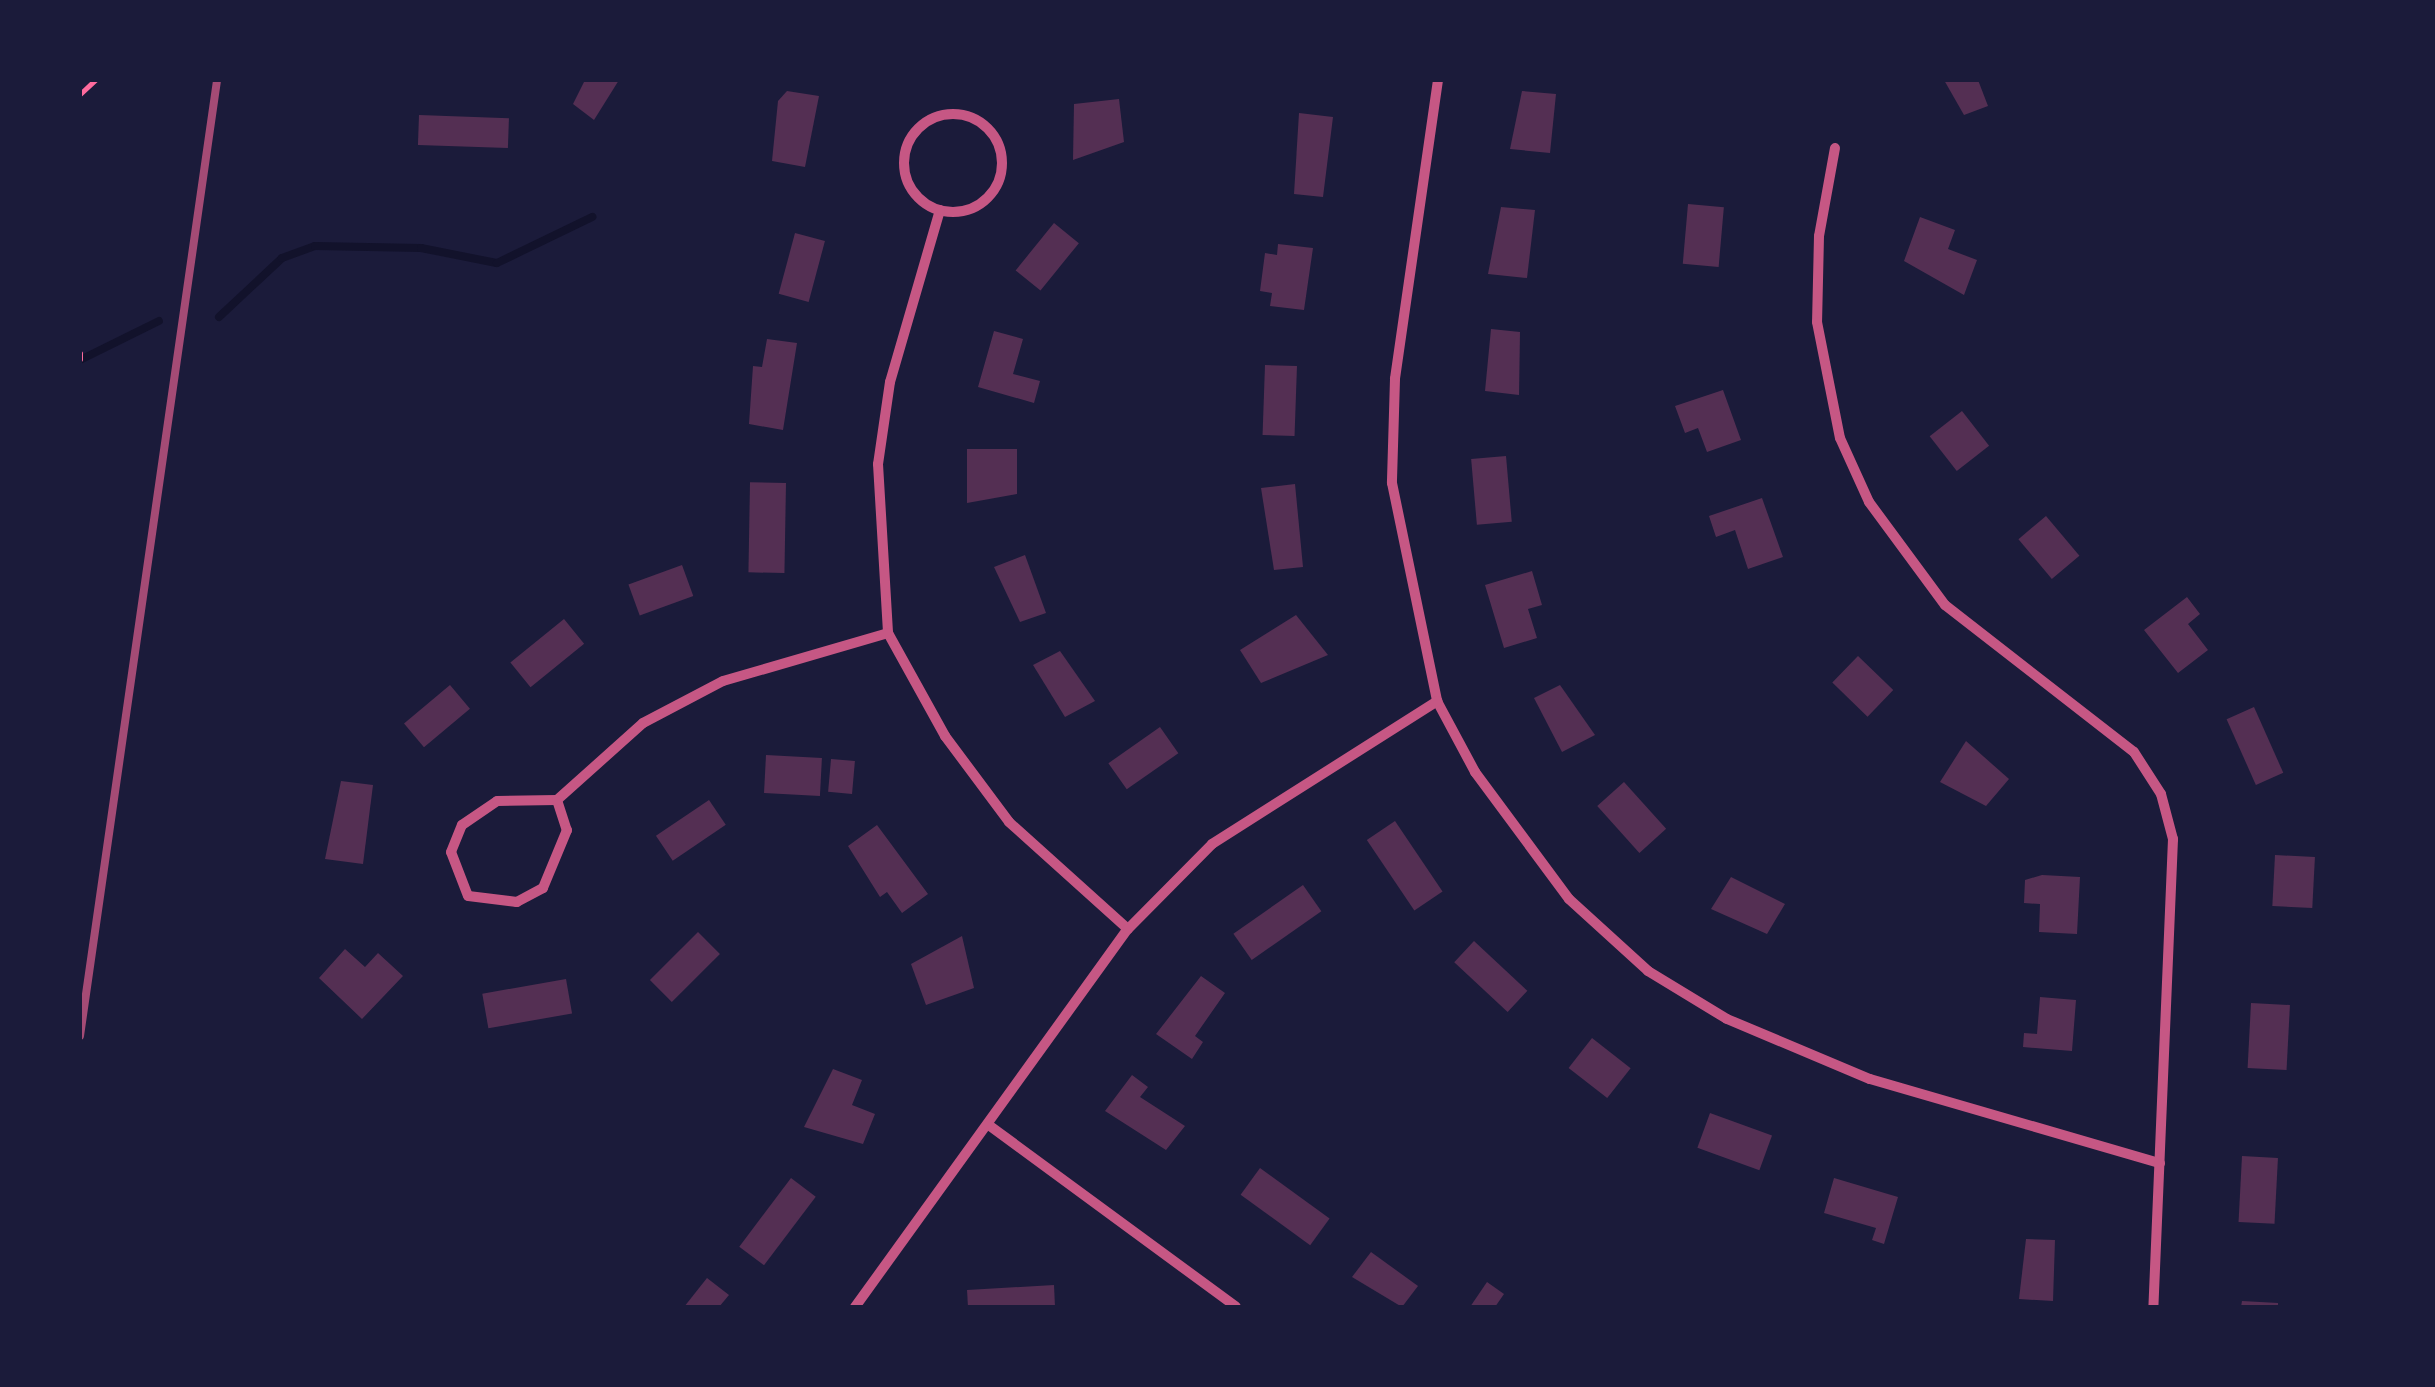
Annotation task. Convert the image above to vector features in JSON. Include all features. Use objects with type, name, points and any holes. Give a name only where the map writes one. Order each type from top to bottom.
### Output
[{"type":"street","points":[[1438,80],[1394,379],[1392,482],[1436,701],[1532,855],[1648,970],[1792,1052],[2160,1163]]},
{"type":"street","points":[[965,115],[996,139],[1000,179],[972,208],[940,210],[911,190],[904,150],[926,122],[965,115]]},
{"type":"street","points":[[1834,148],[1818,236],[1817,322],[1840,438],[1869,502],[1946,606],[2109,726],[2161,794],[2178,880],[2153,1307]]},
{"type":"street","points":[[940,210],[890,382],[878,464],[888,633],[945,736],[1009,822],[1128,928]]},
{"type":"street","points":[[557,800],[567,830],[543,888],[517,902],[468,896],[451,852],[462,825],[498,801],[557,800],[643,723],[723,680],[888,633]]},
{"type":"street","points":[[855,1307],[990,1126],[1128,928],[1212,844],[1280,793],[1436,701]]},
{"type":"street","points":[[990,1126],[1236,1307]]},
{"type":"path","points":[[80,94],[94,80]]},
{"type":"building","points":[[585,80],[619,80],[594,120],[573,104]]},
{"type":"building","points":[[1944,80],[1978,80],[1988,106],[1964,115]]},
{"type":"building","points":[[787,91],[819,96],[805,167],[772,161],[778,101]]},
{"type":"building","points":[[1522,91],[1556,94],[1550,153],[1510,149]]},
{"type":"building","points":[[1119,99],[1124,142],[1073,160],[1074,104]]},
{"type":"building","points":[[1299,113],[1333,117],[1323,197],[1294,194]]},
{"type":"building","points":[[419,115],[509,118],[508,148],[418,145]]},
{"type":"building","points":[[1688,204],[1724,207],[1719,267],[1683,264]]},
{"type":"building","points":[[1501,207],[1535,210],[1527,278],[1488,274]]},
{"type":"building","points":[[1920,217],[1955,230],[1948,249],[1977,260],[1964,295],[1904,261]]},
{"type":"building","points":[[1054,223],[1079,243],[1040,291],[1016,270]]},
{"type":"building","points":[[795,233],[825,241],[809,302],[779,294]]},
{"type":"building","points":[[1278,244],[1313,248],[1304,310],[1270,306],[1272,293],[1260,291],[1265,253],[1277,255]]},
{"type":"building","points":[[1491,329],[1520,332],[1519,395],[1485,391]]},
{"type":"building","points":[[994,331],[1023,339],[1013,374],[1040,381],[1034,403],[978,387]]},
{"type":"building","points":[[767,339],[797,343],[783,430],[749,424],[753,366],[762,367]]},
{"type":"building","points":[[1265,365],[1297,366],[1295,436],[1263,435]]},
{"type":"building","points":[[1723,390],[1741,440],[1707,452],[1698,428],[1685,433],[1675,406]]},
{"type":"building","points":[[1962,411],[1989,446],[1957,471],[1930,436]]},
{"type":"building","points":[[967,449],[1017,449],[1017,494],[967,503]]},
{"type":"building","points":[[1506,456],[1512,522],[1477,525],[1471,459]]},
{"type":"building","points":[[750,482],[786,483],[784,573],[748,572]]},
{"type":"building","points":[[1295,484],[1303,567],[1274,570],[1261,488]]},
{"type":"building","points":[[1762,498],[1783,557],[1748,569],[1735,530],[1716,537],[1709,516]]},
{"type":"building","points":[[2046,516],[2079,556],[2052,579],[2018,539]]},
{"type":"building","points":[[1025,555],[1046,613],[1020,622],[994,567]]},
{"type":"building","points":[[682,565],[693,596],[640,616],[628,584]]},
{"type":"building","points":[[1532,571],[1542,605],[1528,609],[1537,638],[1504,648],[1485,585]]},
{"type":"building","points":[[2187,597],[2200,614],[2188,624],[2208,650],[2178,673],[2144,630]]},
{"type":"building","points":[[1296,615],[1328,655],[1261,683],[1240,650]]},
{"type":"building","points":[[564,619],[584,644],[531,687],[510,662]]},
{"type":"building","points":[[1060,651],[1095,701],[1065,717],[1033,665]]},
{"type":"building","points":[[1858,656],[1893,690],[1868,717],[1832,683]]},
{"type":"building","points":[[450,685],[470,709],[424,747],[404,724]]},
{"type":"building","points":[[1560,685],[1595,735],[1562,752],[1534,698]]},
{"type":"building","points":[[2254,707],[2283,773],[2256,785],[2227,719]]},
{"type":"building","points":[[1160,727],[1178,753],[1127,789],[1108,763]]},
{"type":"building","points":[[1966,741],[2009,779],[1986,806],[1940,782]]},
{"type":"building","points":[[766,755],[822,758],[820,796],[764,793]]},
{"type":"building","points":[[831,759],[855,761],[852,794],[828,792]]},
{"type":"building","points":[[341,781],[373,785],[363,864],[325,859]]},
{"type":"building","points":[[1624,782],[1666,829],[1639,853],[1597,806]]},
{"type":"building","points":[[709,800],[726,825],[673,861],[656,836]]},
{"type":"building","points":[[1395,821],[1443,891],[1414,910],[1367,840]]},
{"type":"building","points":[[877,825],[928,894],[902,913],[887,892],[880,897],[848,846]]},
{"type":"building","points":[[2275,855],[2315,857],[2312,908],[2272,906]]},
{"type":"building","points":[[2042,875],[2080,877],[2077,934],[2039,932],[2040,904],[2024,903],[2025,880]]},
{"type":"building","points":[[1731,877],[1785,904],[1767,934],[1711,909]]},
{"type":"building","points":[[1303,885],[1321,911],[1252,960],[1233,934]]},
{"type":"building","points":[[698,932],[720,954],[672,1002],[650,980]]},
{"type":"building","points":[[962,936],[974,988],[926,1005],[911,964]]},
{"type":"building","points":[[1474,941],[1527,991],[1508,1012],[1454,962]]},
{"type":"building","points":[[345,949],[365,967],[378,953],[403,976],[362,1019],[319,978]]},
{"type":"building","points":[[1201,976],[1225,993],[1195,1036],[1203,1042],[1192,1059],[1156,1034]]},
{"type":"building","points":[[566,979],[572,1013],[488,1028],[482,994]]},
{"type":"building","points":[[2040,997],[2076,1000],[2072,1051],[2023,1047],[2024,1033],[2037,1034]]},
{"type":"building","points":[[2251,1003],[2290,1005],[2287,1070],[2248,1068]]},
{"type":"building","points":[[1592,1038],[1631,1068],[1607,1098],[1569,1068]]},
{"type":"building","points":[[833,1069],[862,1080],[852,1105],[875,1114],[863,1144],[804,1127]]},
{"type":"building","points":[[1132,1075],[1148,1087],[1140,1097],[1185,1126],[1166,1150],[1105,1111]]},
{"type":"building","points":[[1710,1113],[1772,1136],[1759,1170],[1697,1148]]},
{"type":"building","points":[[2242,1156],[2278,1158],[2274,1224],[2239,1222]]},
{"type":"building","points":[[1260,1168],[1330,1219],[1310,1245],[1241,1195]]},
{"type":"building","points":[[791,1178],[816,1197],[764,1265],[739,1247]]},
{"type":"building","points":[[1834,1178],[1898,1197],[1884,1244],[1872,1240],[1876,1228],[1824,1213]]},
{"type":"building","points":[[2026,1239],[2055,1240],[2053,1301],[2019,1299]]},
{"type":"building","points":[[1371,1252],[1418,1286],[1402,1307],[1352,1277]]},
{"type":"building","points":[[707,1278],[729,1295],[719,1307],[684,1307]]},
{"type":"building","points":[[1487,1282],[1504,1294],[1495,1307],[1470,1307]]},
{"type":"building","points":[[1054,1285],[1055,1307],[968,1307],[967,1290]]},
{"type":"building","points":[[2242,1301],[2278,1303],[2278,1307],[2241,1307]]},
{"type":"waterway","points":[[219,317],[282,258],[315,246],[421,248],[497,263],[592,217]]},
{"type":"waterway","points":[[80,360],[159,321]]},
{"type":"railway","points":[[80,1036],[217,80]]}]
